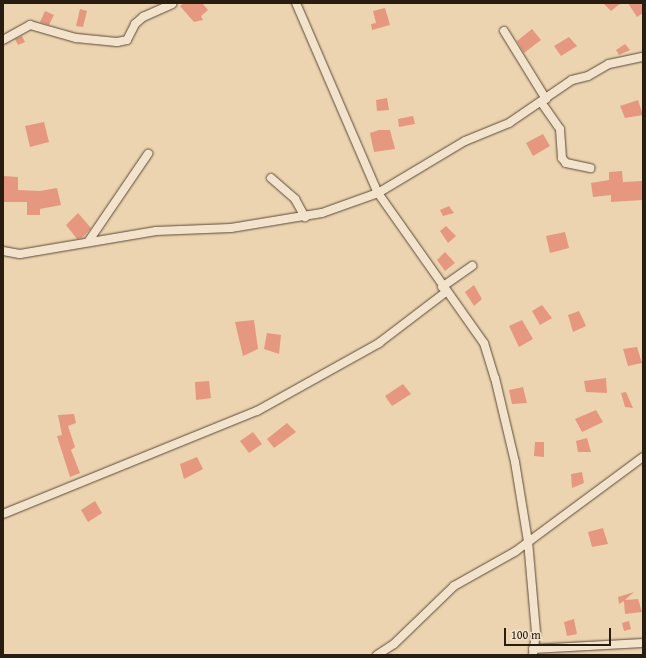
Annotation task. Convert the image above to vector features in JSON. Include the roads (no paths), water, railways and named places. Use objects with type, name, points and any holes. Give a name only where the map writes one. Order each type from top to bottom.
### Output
[{"type":"street","points":[[296,3],[378,193],[444,290],[484,343],[495,378],[515,462],[528,541],[536,634],[533,652],[643,643]]},
{"type":"street","points":[[3,40],[30,24],[83,39],[117,42],[127,40],[135,24],[143,17],[172,4]]},
{"type":"street","points":[[504,31],[560,128],[562,158],[566,163],[590,168]]},
{"type":"street","points":[[3,252],[20,254],[156,231],[231,228],[305,217],[378,193],[465,141],[510,123],[572,80],[588,76],[609,64],[643,57]]},
{"type":"street","points":[[88,242],[148,154]]},
{"type":"street","points":[[272,178],[295,200],[305,217]]},
{"type":"street","points":[[3,514],[257,411],[379,343],[472,266]]},
{"type":"street","points":[[377,655],[394,644],[454,586],[516,551],[643,457]]}]
